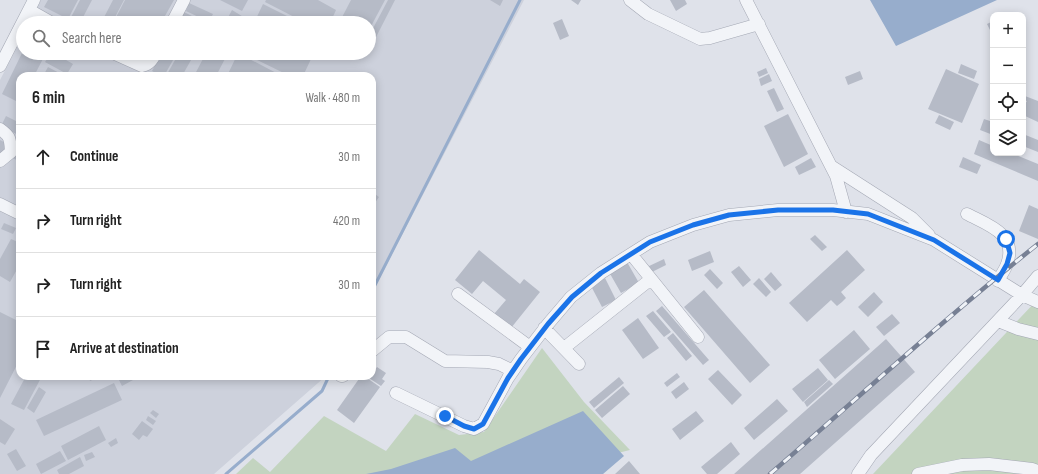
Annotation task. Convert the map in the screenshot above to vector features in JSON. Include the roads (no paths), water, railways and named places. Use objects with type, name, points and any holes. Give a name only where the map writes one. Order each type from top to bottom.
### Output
[{"type":"street","points":[[176,16],[184,0]]},
{"type":"street","points":[[630,0],[648,14],[700,39],[710,38],[759,24]]},
{"type":"street","points":[[746,0],[836,176],[846,212]]},
{"type":"street","points":[[25,16],[31,5],[44,16]]},
{"type":"street","points":[[0,66],[16,35]]},
{"type":"street","points":[[129,60],[142,66],[147,65],[152,60]]},
{"type":"street","points":[[0,129],[11,139],[11,152],[0,161]]},
{"type":"street","points":[[831,166],[912,218],[934,240]]},
{"type":"street","points":[[0,204],[16,212]]},
{"type":"street","points":[[396,393],[464,426],[474,429],[483,424],[513,370],[544,328],[572,297],[601,273],[650,242],[693,225],[729,215],[778,210],[833,210],[868,214],[934,240],[1022,295],[1038,302]]},
{"type":"street","points":[[967,214],[1000,232],[1006,239],[1010,253],[1007,264],[998,280]]},
{"type":"street","points":[[631,254],[698,337]]},
{"type":"street","points":[[858,474],[871,455],[998,321],[1038,276]]},
{"type":"street","points":[[564,348],[651,279]]},
{"type":"street","points":[[458,294],[530,347]]},
{"type":"street","points":[[998,321],[1018,329],[1038,334]]},
{"type":"street","points":[[544,328],[579,364]]},
{"type":"street","points":[[376,348],[389,337],[406,337],[444,361],[488,362],[499,364],[513,370]]},
{"type":"street","points":[[918,474],[962,470],[989,464],[1038,471]]},
{"type":"water","points":[[870,0],[997,0],[896,46]]},
{"type":"water","points":[[583,411],[624,456],[603,474],[366,474],[391,469],[455,448],[471,461]]},
{"type":"waterway","points":[[376,283],[520,0]]},
{"type":"waterway","points":[[226,474],[322,391],[327,380]]},
{"type":"railway","points":[[770,474],[936,329],[1038,244]]}]
